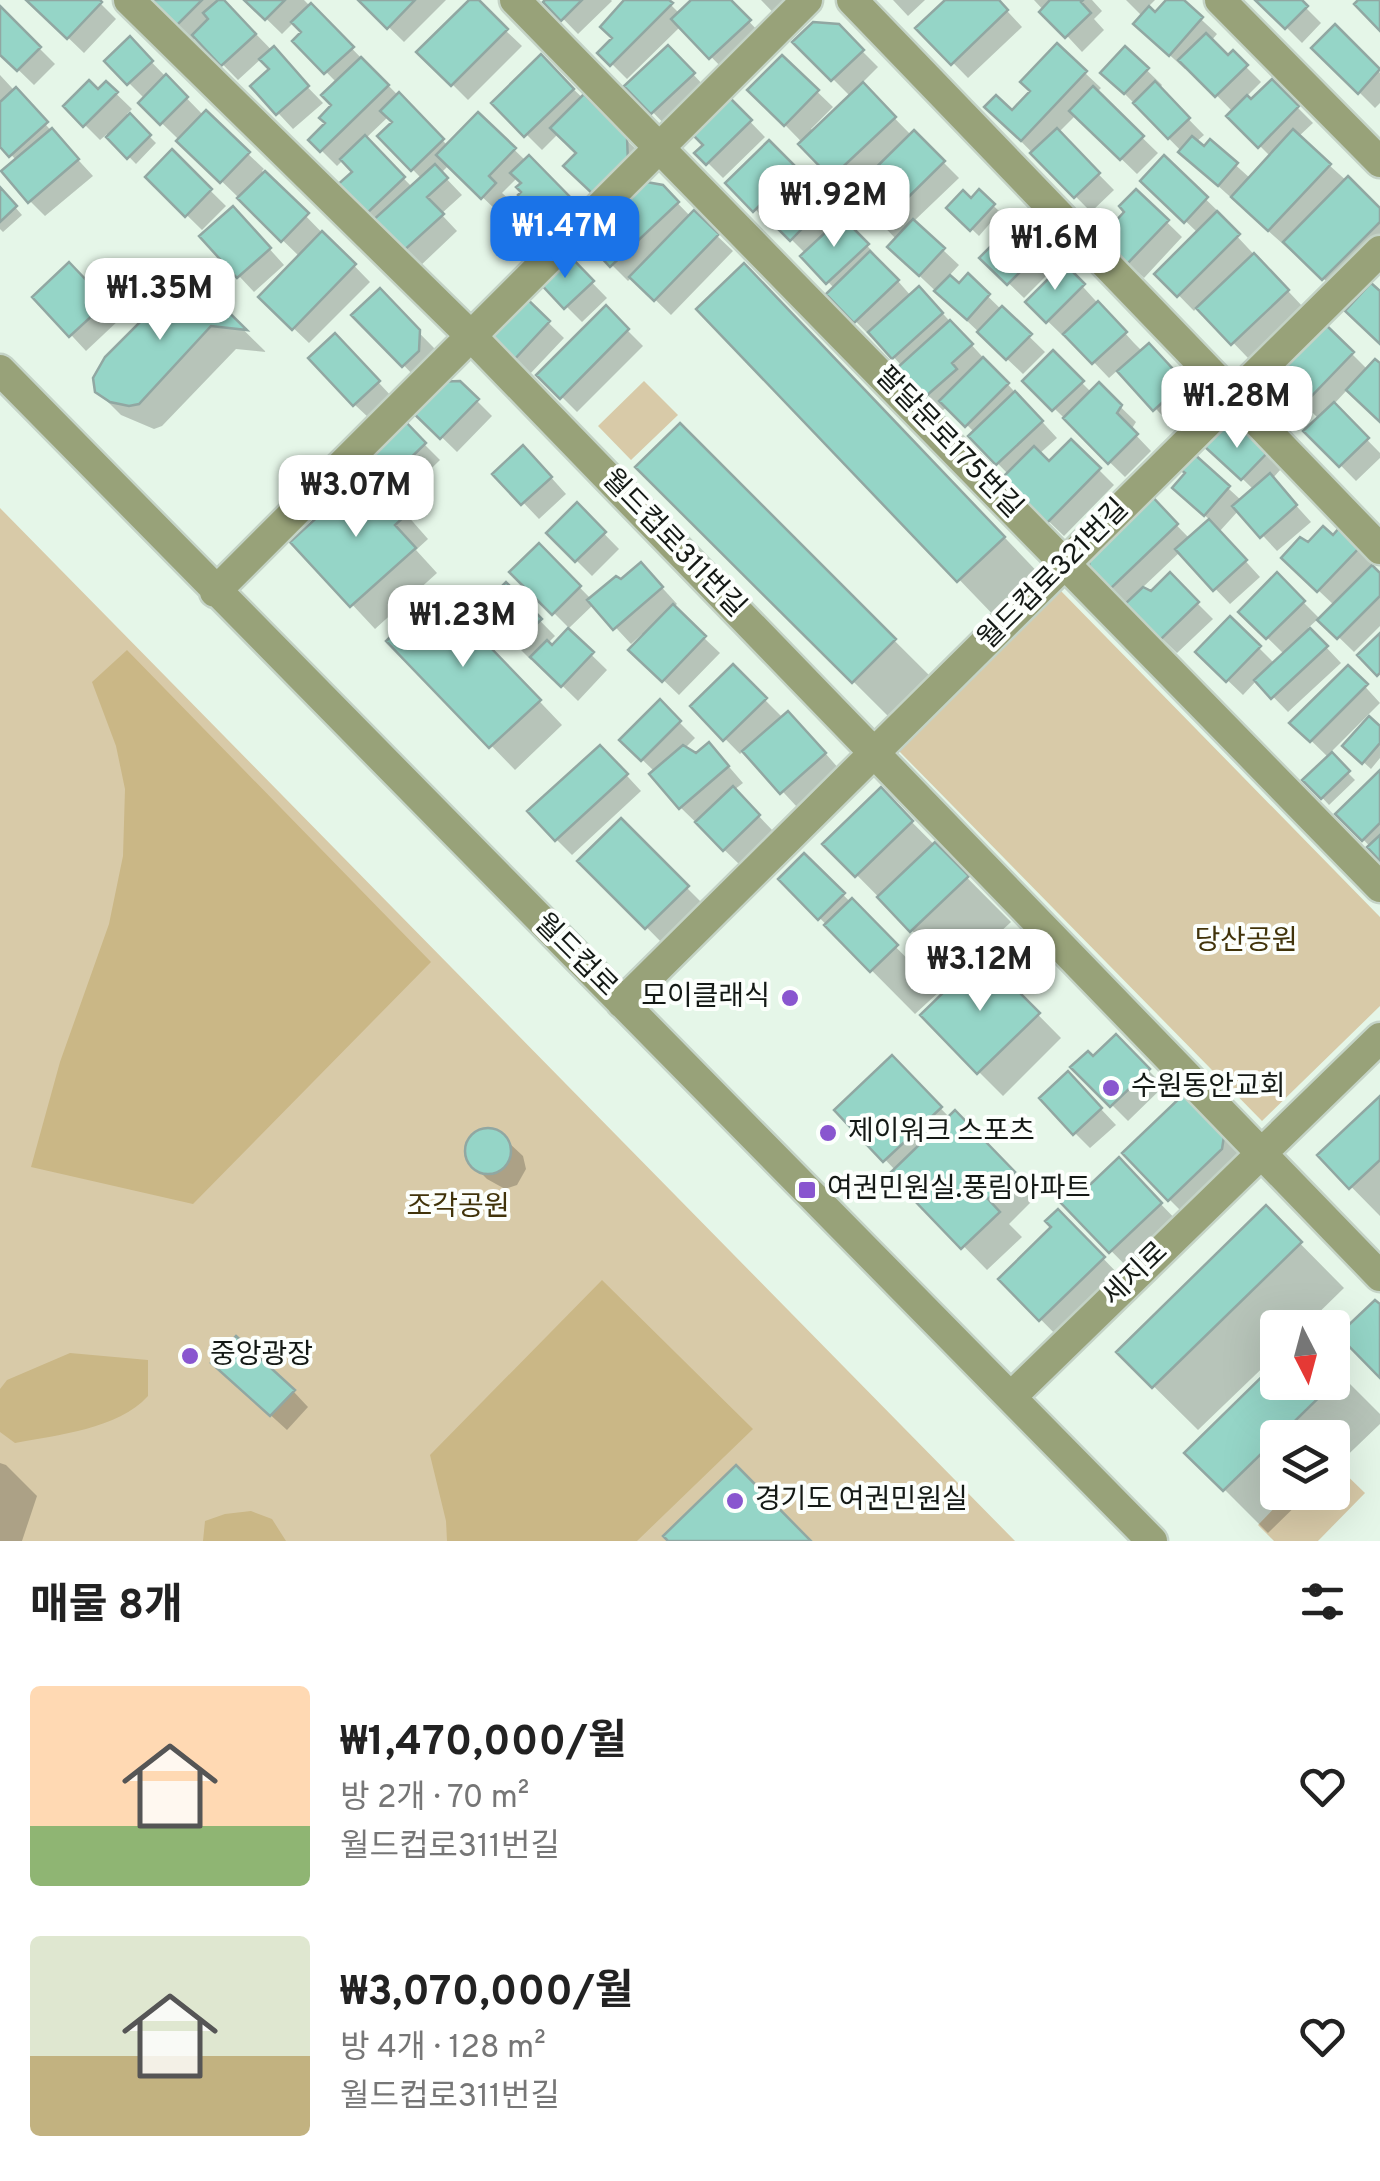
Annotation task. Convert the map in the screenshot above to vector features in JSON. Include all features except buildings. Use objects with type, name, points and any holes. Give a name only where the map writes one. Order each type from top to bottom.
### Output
[{"type":"street","name":"월드컵로311번길","points":[[129,0],[471,336],[875,752]]},
{"type":"street","name":"팔달문로175번길","points":[[514,0],[1380,887]]},
{"type":"street","points":[[215,592],[808,0]]},
{"type":"street","points":[[852,0],[1380,549]]},
{"type":"street","points":[[1220,0],[1380,162]]},
{"type":"street","name":"월드컵로321번길","points":[[622,1003],[1380,251]]},
{"type":"street","name":"월드컵로","points":[[0,370],[1152,1541]]},
{"type":"street","points":[[875,752],[1380,1276]]},
{"type":"street","name":"세지로","points":[[1011,1397],[1380,1038]]},
{"type":"green space","points":[[644,381],[678,415],[631,460],[598,426]]},
{"type":"green space","name":"조각공원","points":[[0,508],[1015,1541],[0,1541]]},
{"type":"green space","name":"당산공원","points":[[1061,591],[1380,917],[1380,1006],[1262,1121],[898,750]]},
{"type":"green space","points":[[1350,1478],[1365,1493],[1350,1508]]},
{"type":"green space","points":[[1273,1510],[1348,1510],[1318,1541],[1274,1541],[1258,1525]]},
{"type":"shaded area","points":[[127,650],[431,962],[193,1204],[31,1167],[60,1062],[109,924],[123,856],[125,789],[116,746],[92,682]]},
{"type":"shaded area","points":[[602,1280],[753,1429],[637,1541],[447,1541],[430,1455]]},
{"type":"shaded area","points":[[70,1353],[148,1360],[148,1396],[120,1416],[86,1429],[15,1443],[0,1432],[0,1389],[7,1380]]},
{"type":"shaded area","points":[[251,1511],[272,1519],[286,1541],[203,1541],[205,1521]]},
{"type":"place","name":"모이클래식","points":[[790,998]]},
{"type":"place","name":"수원동안교회","points":[[1111,1088]]},
{"type":"place","name":"제이워크 스포츠","points":[[828,1133]]},
{"type":"place","name":"여권민원실.풍림아파트","points":[[807,1190]]},
{"type":"place","name":"중앙광장","points":[[190,1356]]},
{"type":"place","name":"경기도 여권민원실","points":[[735,1501]]}]
